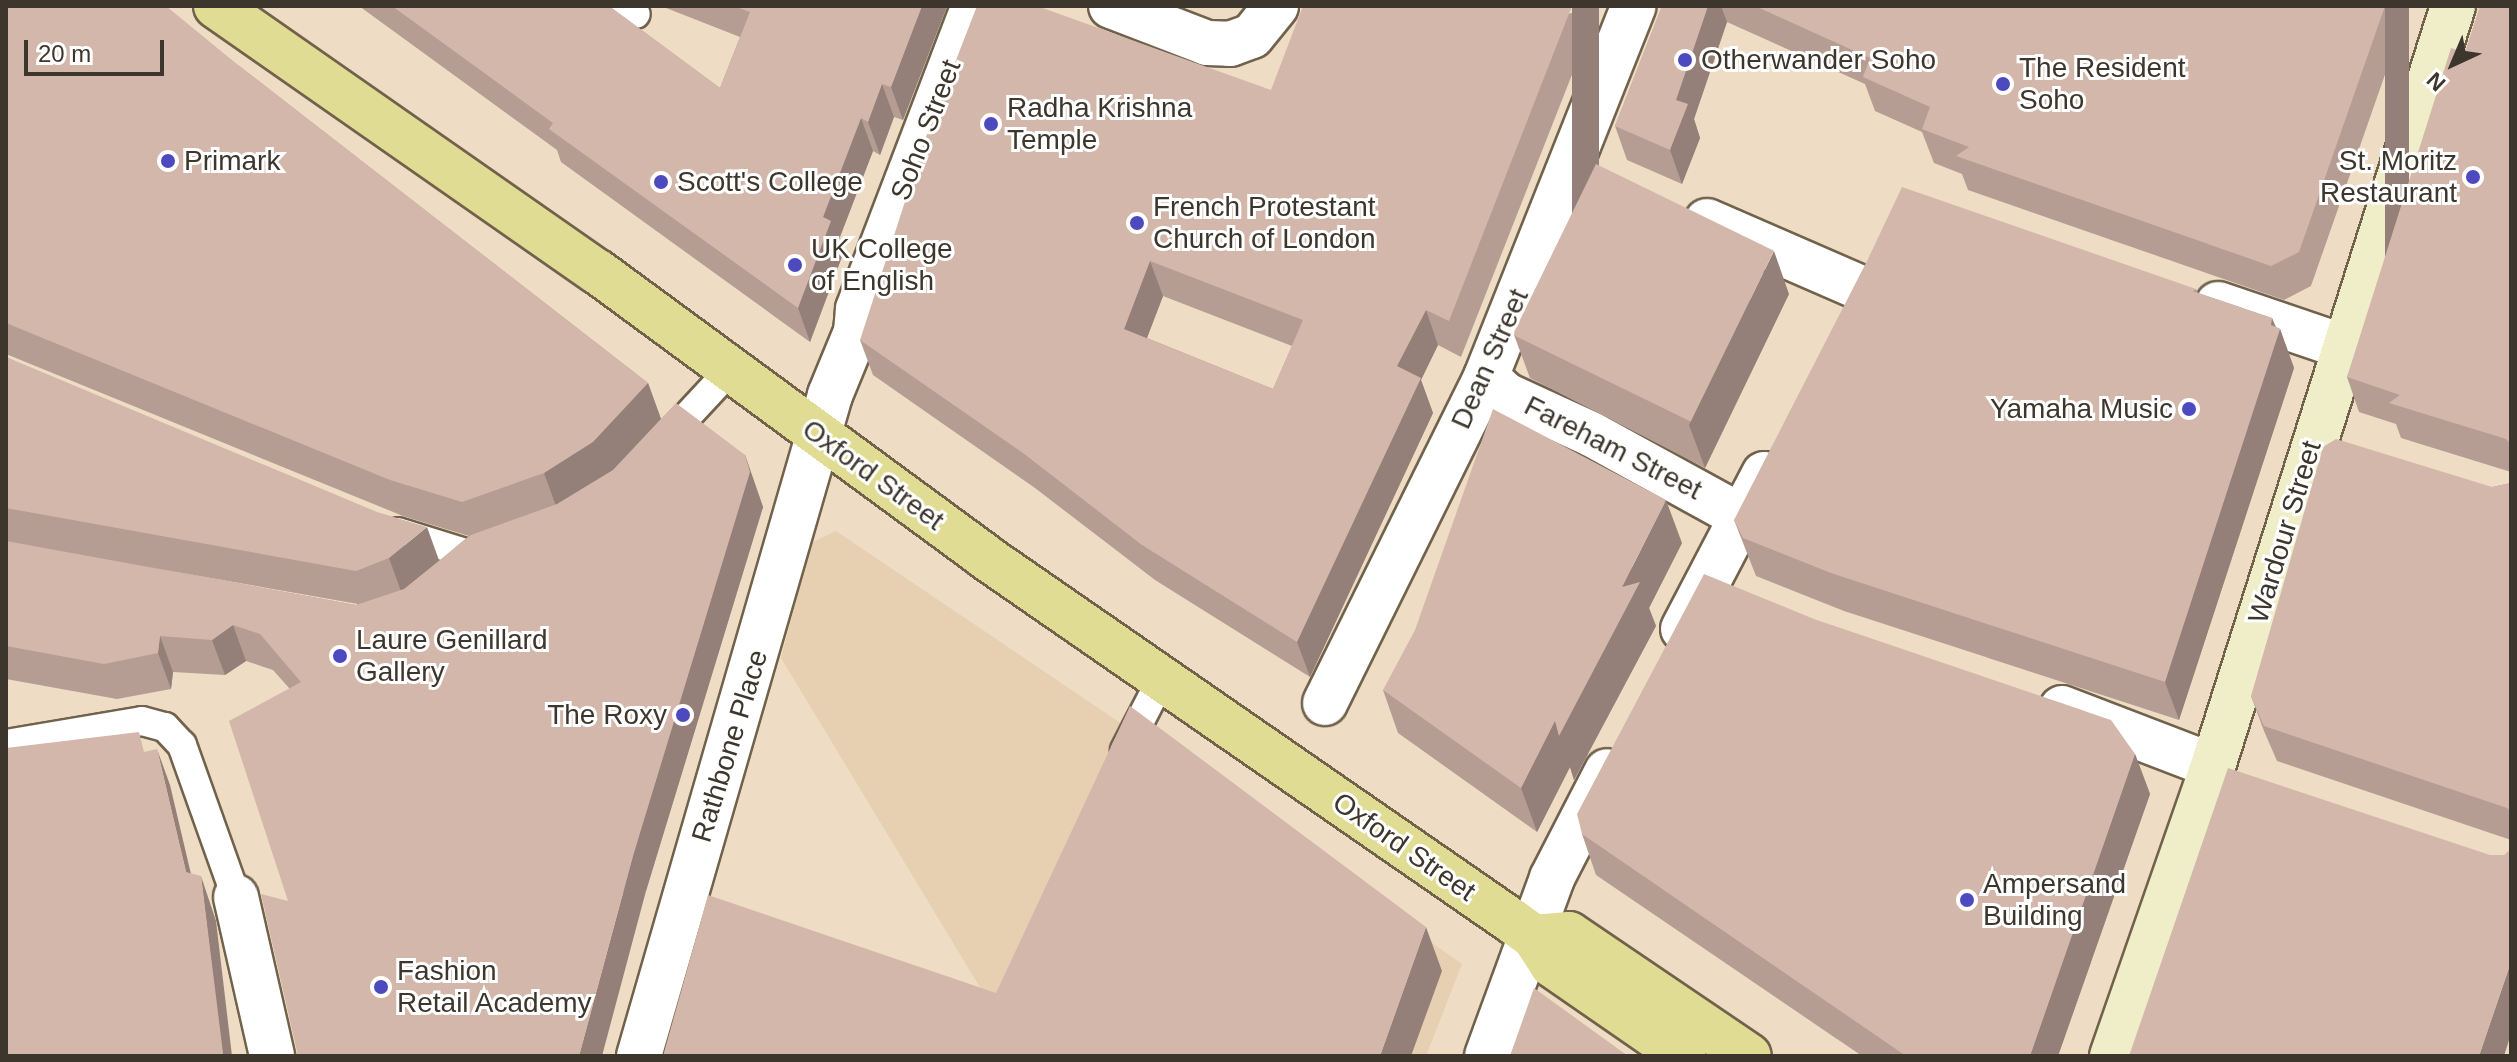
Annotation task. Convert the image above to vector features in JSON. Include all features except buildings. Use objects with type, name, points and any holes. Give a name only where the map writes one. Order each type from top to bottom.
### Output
[{"type":"main road","name":"Oxford Street","points":[[216,6],[730,370],[824,416],[1161,680],[1534,937],[1552,965],[1684,1056]]},
{"type":"main road","points":[[1534,937],[1569,934],[1749,1056]]},
{"type":"street","name":"Soho Street","points":[[824,416],[856,332],[858,309],[974,6]]},
{"type":"street","points":[[1111,6],[1207,43],[1230,44],[1252,36],[1276,6]]},
{"type":"street","name":"Dean Street","points":[[1325,703],[1486,377],[1634,6]]},
{"type":"street","name":"Wardour Street","points":[[2112,1056],[2233,773],[2314,437],[2453,6]]},
{"type":"street","points":[[1671,206],[1868,267],[1837,329]]},
{"type":"street","points":[[2178,290],[2344,347]]},
{"type":"street","name":"Fareham Street","points":[[1486,377],[1506,395],[1591,434],[1742,517]]},
{"type":"street","name":"Rathbone Place","points":[[639,1056],[824,416]]},
{"type":"street","points":[[2314,437],[2358,451]]},
{"type":"street","points":[[1663,667],[1726,590],[1742,517],[1780,443]]},
{"type":"street","points":[[2025,695],[2233,773]]},
{"type":"street","points":[[1487,1056],[1534,937],[1552,878],[1625,737]]},
{"type":"street","points":[[236,897],[272,1056]]},
{"type":"lane","points":[[646,461],[730,370]]},
{"type":"lane","points":[[367,520],[475,556]]},
{"type":"lane","points":[[447,579],[475,556],[519,540]]},
{"type":"lane","points":[[1110,781],[1161,680]]},
{"type":"lane","points":[[6,744],[142,721],[165,727],[182,745],[236,897]]},
{"type":"shaded area","points":[[836,531],[1125,726],[1462,964],[1426,1056],[1144,1056],[990,1004],[781,658],[811,543]]},
{"type":"place","name":"Otherwander Soho","points":[[1685,60]]},
{"type":"place","name":"The Resident Soho","points":[[2003,84]]},
{"type":"place","name":"Radha Krishna Temple","points":[[991,124]]},
{"type":"place","name":"Primark","points":[[168,161]]},
{"type":"place","name":"St. Moritz Restaurant","points":[[2473,177]]},
{"type":"place","name":"Scott's College","points":[[661,182]]},
{"type":"place","name":"French Protestant Church of London","points":[[1137,223]]},
{"type":"place","name":"UK College of English","points":[[795,265]]},
{"type":"place","name":"Yamaha Music","points":[[2189,409]]},
{"type":"place","name":"Laure Genillard Gallery","points":[[340,656]]},
{"type":"place","name":"The Roxy","points":[[683,715]]},
{"type":"place","name":"Ampersand Building","points":[[1967,900]]},
{"type":"place","name":"Fashion Retail Academy","points":[[381,987]]}]
